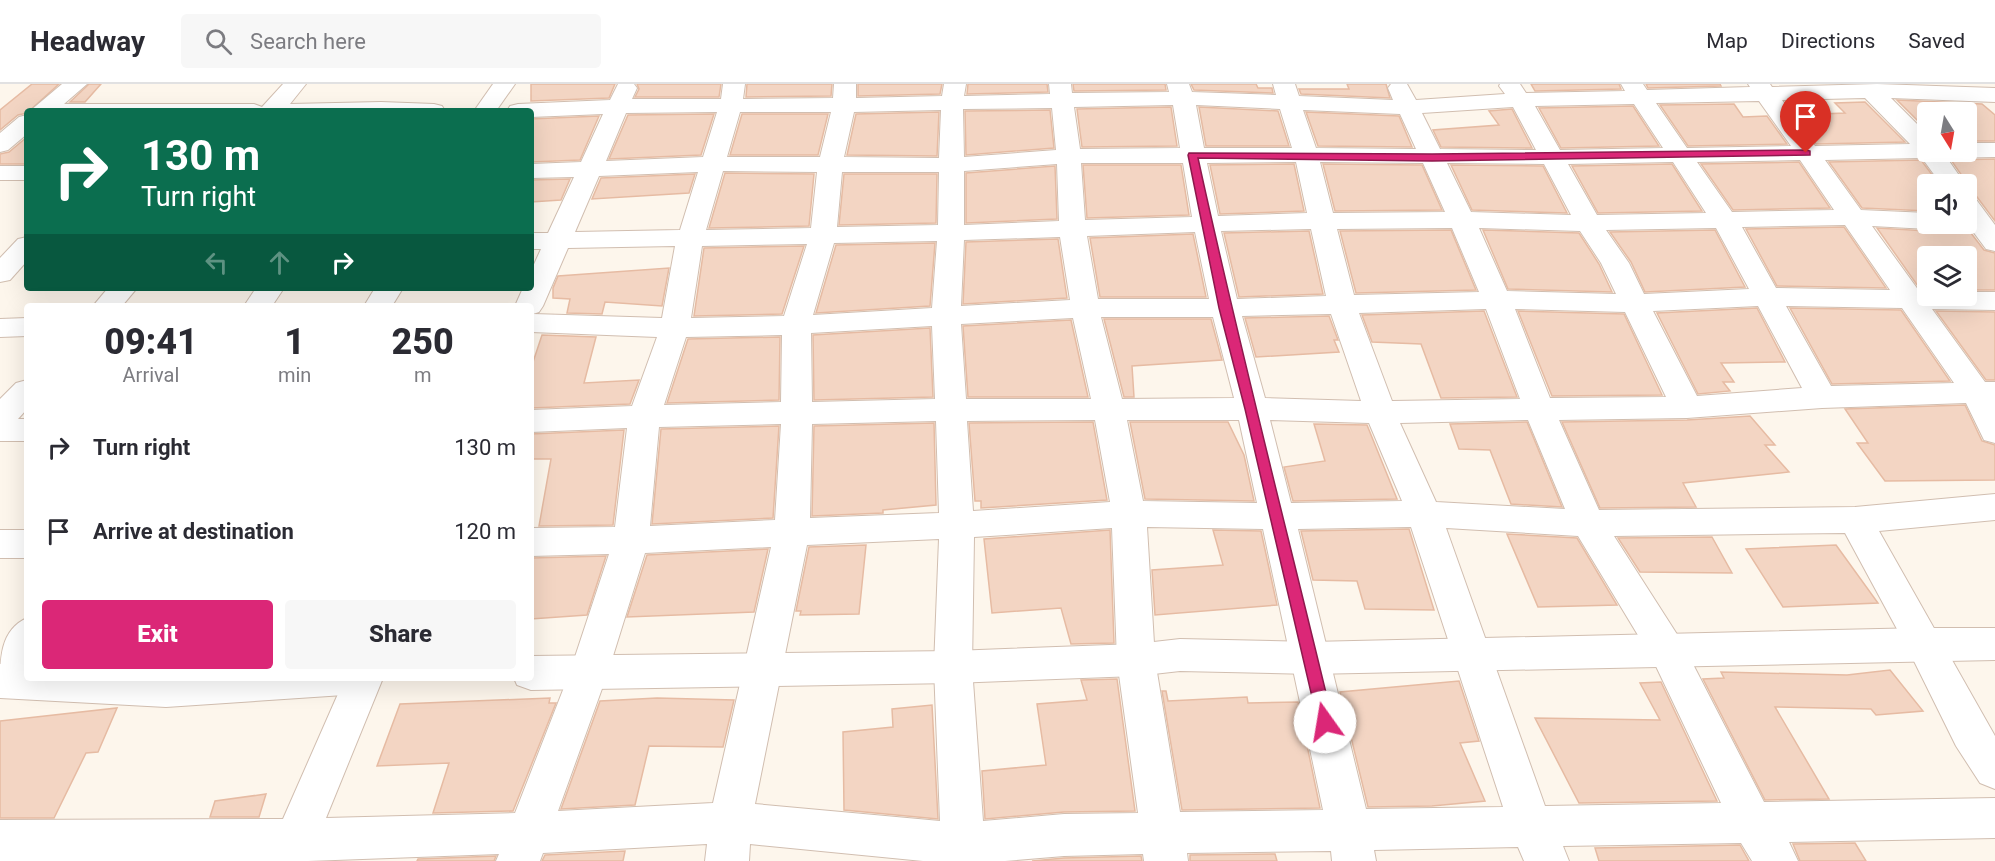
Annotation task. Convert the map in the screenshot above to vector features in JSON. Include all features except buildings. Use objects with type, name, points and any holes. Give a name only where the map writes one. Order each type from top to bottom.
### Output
[{"type":"street","points":[[44,108],[76,84]]},
{"type":"street","points":[[275,108],[295,84]]},
{"type":"street","points":[[487,108],[504,84]]},
{"type":"street","points":[[1867,87],[1917,138]]},
{"type":"street","points":[[534,109],[624,95],[1180,91],[1403,96],[1514,92],[1867,87],[1995,95]]},
{"type":"street","points":[[1764,89],[1806,153],[1854,217],[1909,299],[1985,392],[1995,432]]},
{"type":"street","points":[[1635,90],[1678,156],[1725,221],[1822,397]]},
{"type":"street","points":[[159,108],[176,91]]},
{"type":"street","points":[[1180,91],[1225,308],[1252,409],[1311,658],[1351,846]]},
{"type":"street","points":[[1060,92],[1069,156],[1072,227],[1085,308],[1109,411],[1129,514],[1136,660],[1164,848]]},
{"type":"street","points":[[1287,92],[1306,155],[1320,221],[1342,304],[1380,412],[1424,514],[1539,845]]},
{"type":"street","points":[[1514,92],[1615,263],[1688,407]]},
{"type":"street","points":[[522,847],[589,672],[631,540],[644,416],[675,328],[690,239],[732,94]]},
{"type":"street","points":[[954,94],[951,233],[946,316],[957,525],[953,667],[963,853]]},
{"type":"street","points":[[530,303],[589,168],[624,95]]},
{"type":"street","points":[[728,841],[792,532],[797,415],[796,325],[823,234],[830,164],[845,95]]},
{"type":"street","points":[[1403,96],[1497,300],[1539,409],[1588,523],[1667,650],[1752,822],[1776,861]]},
{"type":"street","points":[[321,108],[385,104],[413,108]]},
{"type":"street","points":[[0,145],[21,115]]},
{"type":"street","points":[[1977,150],[1995,150]]},
{"type":"street","points":[[534,171],[713,164],[952,165],[1069,156],[1306,155],[1432,158],[1917,151]]},
{"type":"street","points":[[0,173],[24,172]]},
{"type":"street","points":[[534,241],[951,233],[1206,222],[1462,220],[1590,224],[1854,217],[1917,220]]},
{"type":"street","points":[[0,241],[24,243]]},
{"type":"street","points":[[0,274],[24,246]]},
{"type":"street","points":[[110,303],[120,291]]},
{"type":"street","points":[[534,323],[675,328],[796,325],[1085,308],[1225,308],[1497,300],[1635,303],[1767,297],[1995,301]]},
{"type":"street","points":[[0,328],[24,327]]},
{"type":"street","points":[[534,422],[644,416],[797,415],[950,410],[1252,409],[1380,412],[1688,407],[1822,397],[1985,392]]},
{"type":"street","points":[[0,418],[24,393]]},
{"type":"street","points":[[0,430],[24,430]]},
{"type":"street","points":[[534,542],[631,540],[957,525],[1129,514],[1276,516],[1424,514],[1588,523],[1855,520],[1995,507]]},
{"type":"street","points":[[1855,520],[1924,644],[1970,733],[1995,770]]},
{"type":"street","points":[[0,544],[24,544]]},
{"type":"street","points":[[0,672],[24,638]]},
{"type":"street","points":[[534,673],[953,667],[1136,660],[1180,655],[1311,658],[1995,644]]},
{"type":"street","points":[[0,681],[169,684],[257,681]]},
{"type":"street","points":[[291,850],[363,681]]},
{"type":"street","points":[[0,841],[55,850],[291,850],[728,841],[963,853],[1064,835],[1164,848],[1539,845],[1752,822],[1995,818]]},
{"type":"route","points":[[1325,722],[1252,409],[1225,308],[1193,155],[1432,158],[1806,153]]}]
